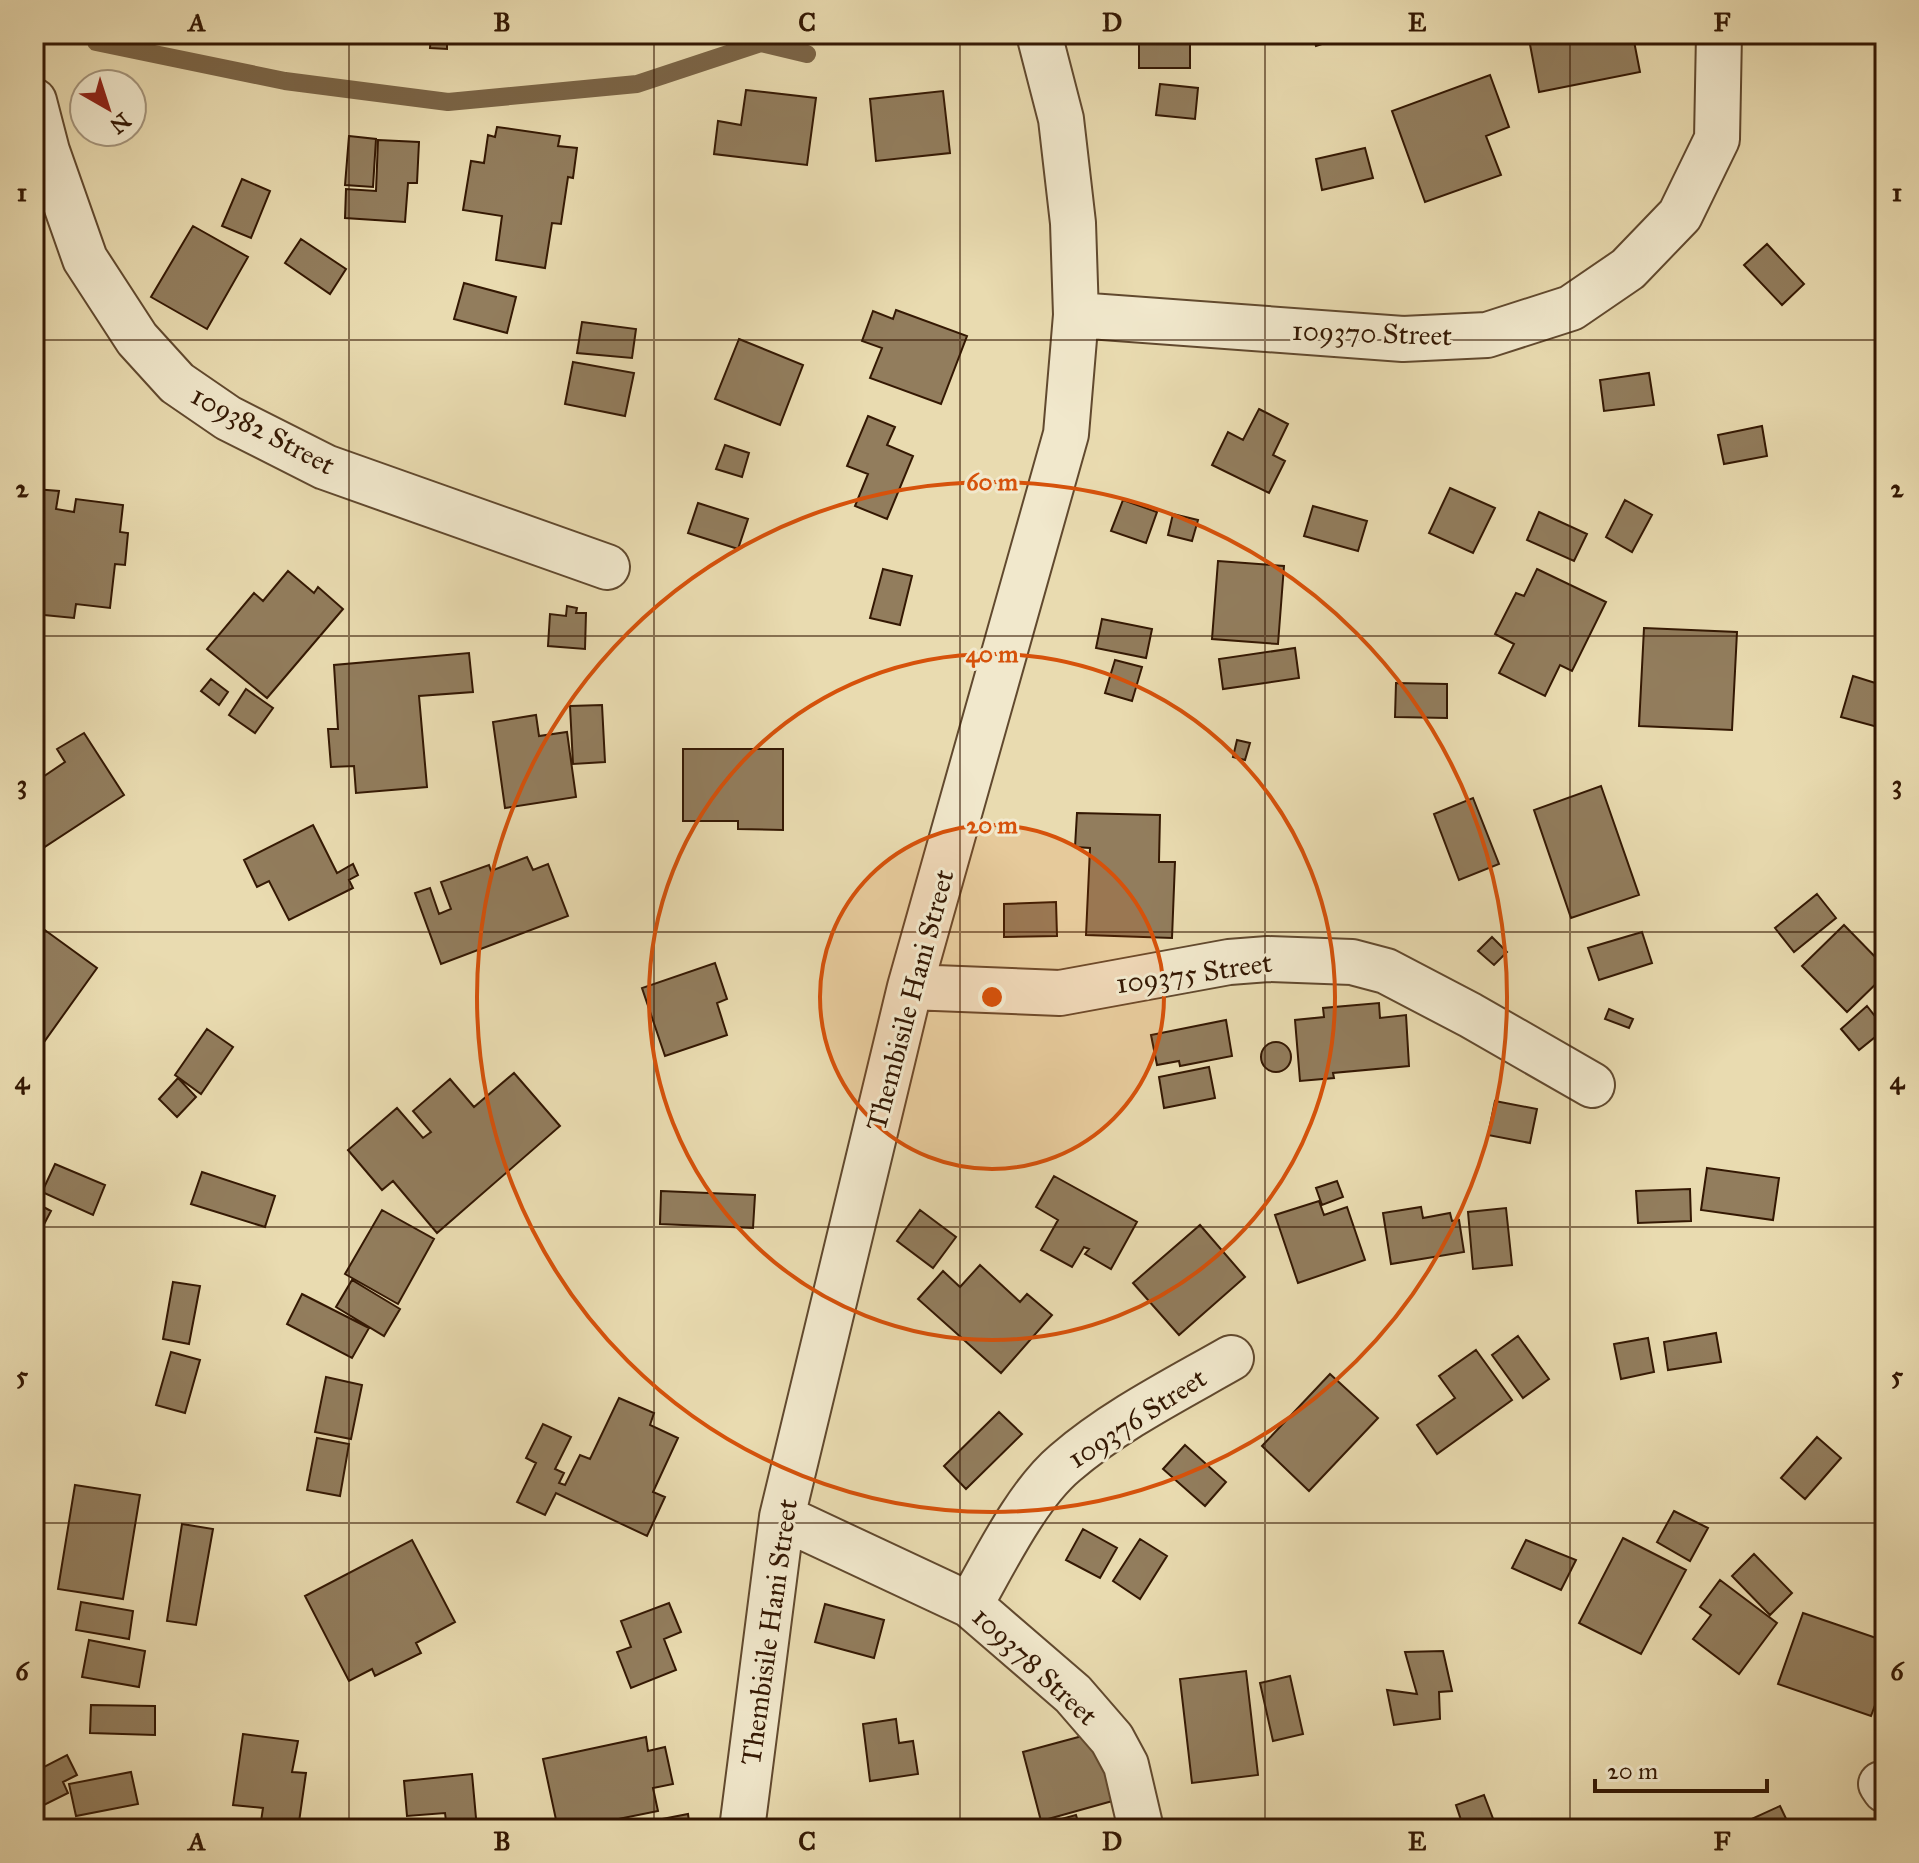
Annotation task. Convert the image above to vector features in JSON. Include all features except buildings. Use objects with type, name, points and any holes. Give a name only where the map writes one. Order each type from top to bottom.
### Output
[{"type":"street","name":"Thembisile Hani Street","points":[[742,1829],[782,1517],[910,987],[1066,434],[1076,315],[1073,223],[1061,119],[1039,34]]},
{"type":"street","name":"109370 Street","points":[[1076,315],[1403,339],[1487,335],[1571,308],[1628,269],[1680,215],[1717,139],[1719,34]]},
{"type":"street","name":"109382 Street","points":[[34,101],[47,151],[85,259],[137,339],[177,383],[228,418],[325,467],[607,567]]},
{"type":"street","name":"109375 Street","points":[[910,987],[1060,993],[1229,962],[1268,959],[1352,962],[1386,971],[1592,1085]]},
{"type":"street","name":"109376 Street","points":[[970,1605],[1018,1523],[1064,1464],[1125,1420],[1231,1358]]},
{"type":"street","name":"109378 Street","points":[[782,1517],[970,1605],[1073,1694],[1112,1739],[1126,1765],[1141,1829]]},
{"type":"waterway","points":[[96,42],[285,81],[448,102],[637,84],[761,43],[807,54]]}]
